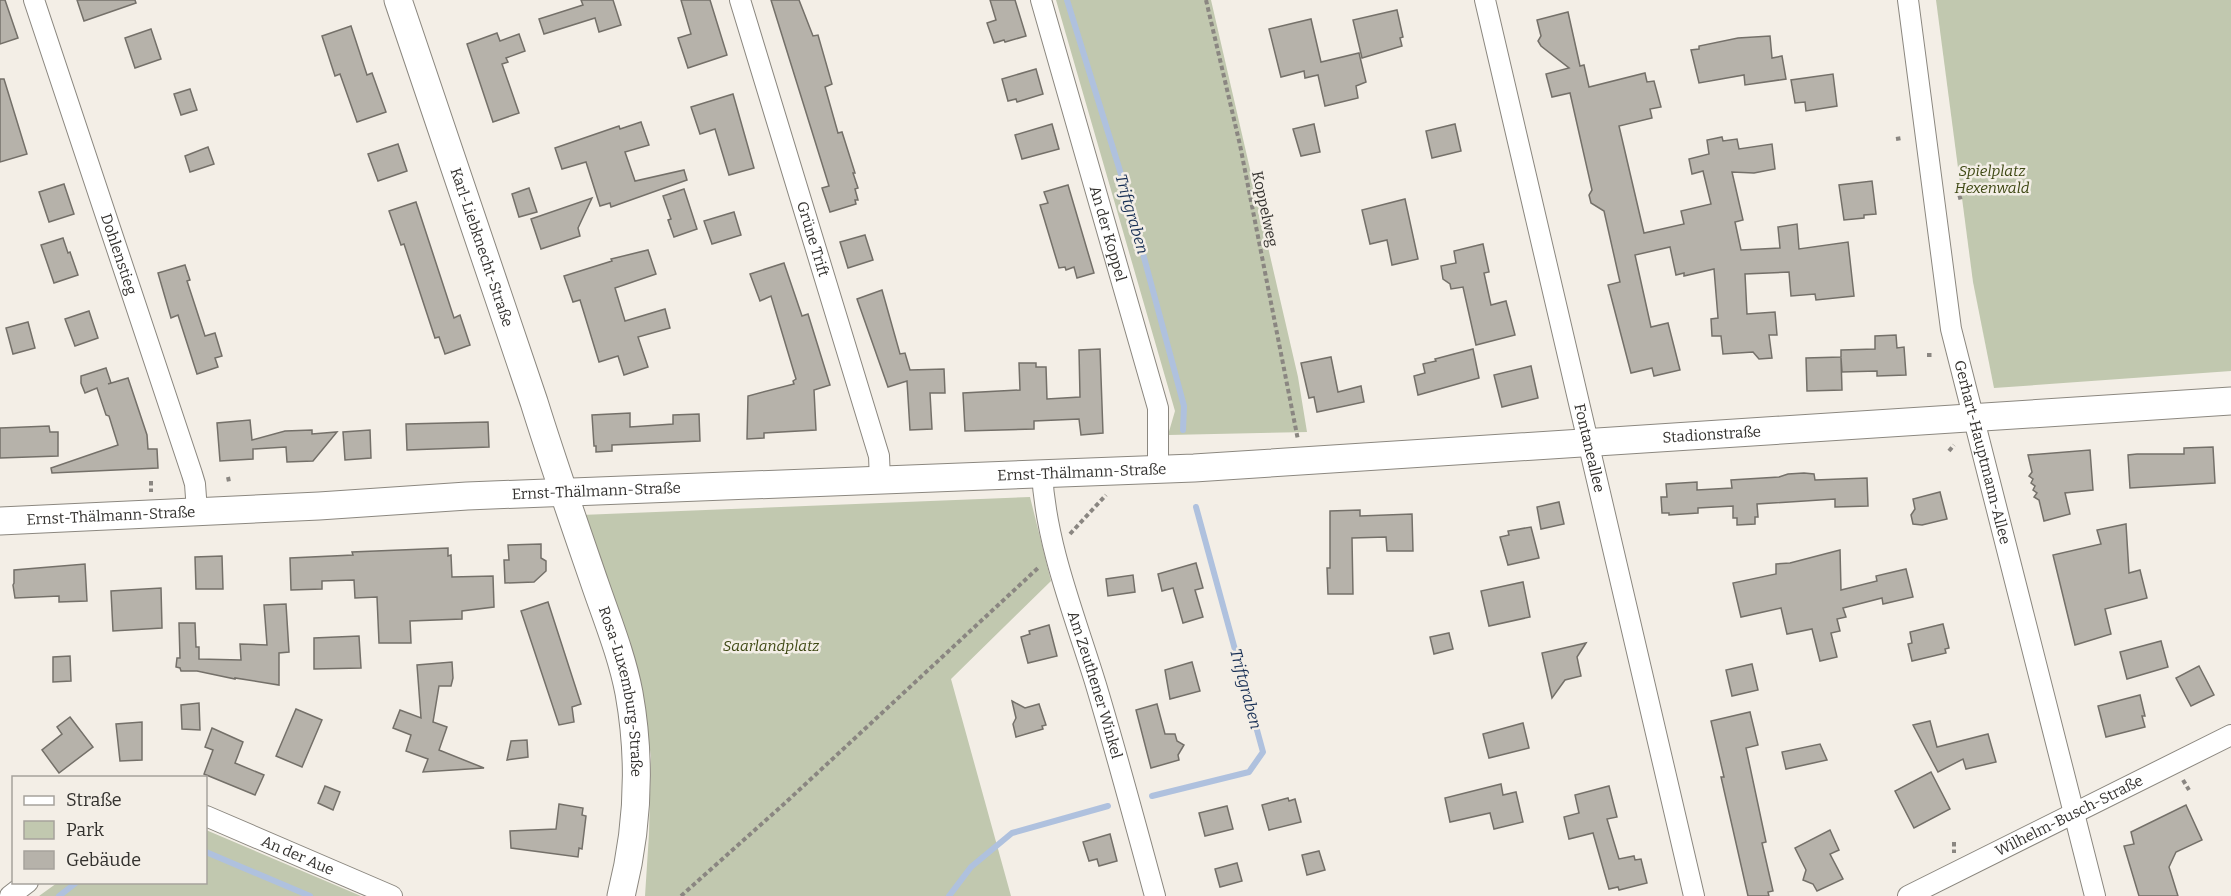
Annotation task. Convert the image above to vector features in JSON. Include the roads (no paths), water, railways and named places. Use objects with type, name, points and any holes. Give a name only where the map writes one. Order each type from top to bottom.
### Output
[{"type":"street","name":"Dohlenstieg","points":[[34,0],[192,474],[197,511]]},
{"type":"street","name":"Karl-Liebknecht-Straße","points":[[398,0],[534,402],[554,469],[565,493]]},
{"type":"street","name":"Grüne Trift","points":[[740,0],[879,456],[880,480]]},
{"type":"street","name":"An der Koppel","points":[[1041,0],[1158,408],[1158,470]]},
{"type":"street","name":"Fontaneallee","points":[[1485,0],[1694,896]]},
{"type":"street","name":"Gerhart-Hauptmann-Allee","points":[[1908,0],[1951,329],[1972,419],[2095,896]]},
{"type":"street","name":"Stadionstraße","points":[[1194,468],[2231,401]]},
{"type":"street","name":"Ernst-Thälmann-Straße","points":[[0,521],[399,502],[467,496],[1194,468]]},
{"type":"street","name":"Am Zeuthener Winkel","points":[[1042,473],[1049,557],[1097,687],[1155,896]]},
{"type":"street","name":"Rosa-Luxemburg-Straße","points":[[565,493],[607,619],[630,703],[636,759],[636,796],[631,847],[621,896]]},
{"type":"street","name":"Wilhelm-Busch-Straße","points":[[1908,896],[2231,735]]},
{"type":"street","name":"An der Aue","points":[[207,816],[392,896]]},
{"type":"street","points":[[10,896],[25,884]]},
{"type":"waterway","name":"Triftgraben","points":[[1067,0],[1125,187],[1184,406],[1183,430]]},
{"type":"waterway","name":"Triftgraben","points":[[1152,796],[1249,772],[1263,752],[1196,507]]},
{"type":"waterway","name":"Triftgraben","points":[[949,896],[971,867],[1012,833],[1108,806]]},
{"type":"waterway","points":[[207,852],[310,896]]},
{"type":"waterway","points":[[59,896],[74,884]]},
{"type":"park label","name":"Spielplatz Hexenwald","points":[[1992,180]]},
{"type":"park label","name":"Saarlandplatz","points":[[771,646]]}]
